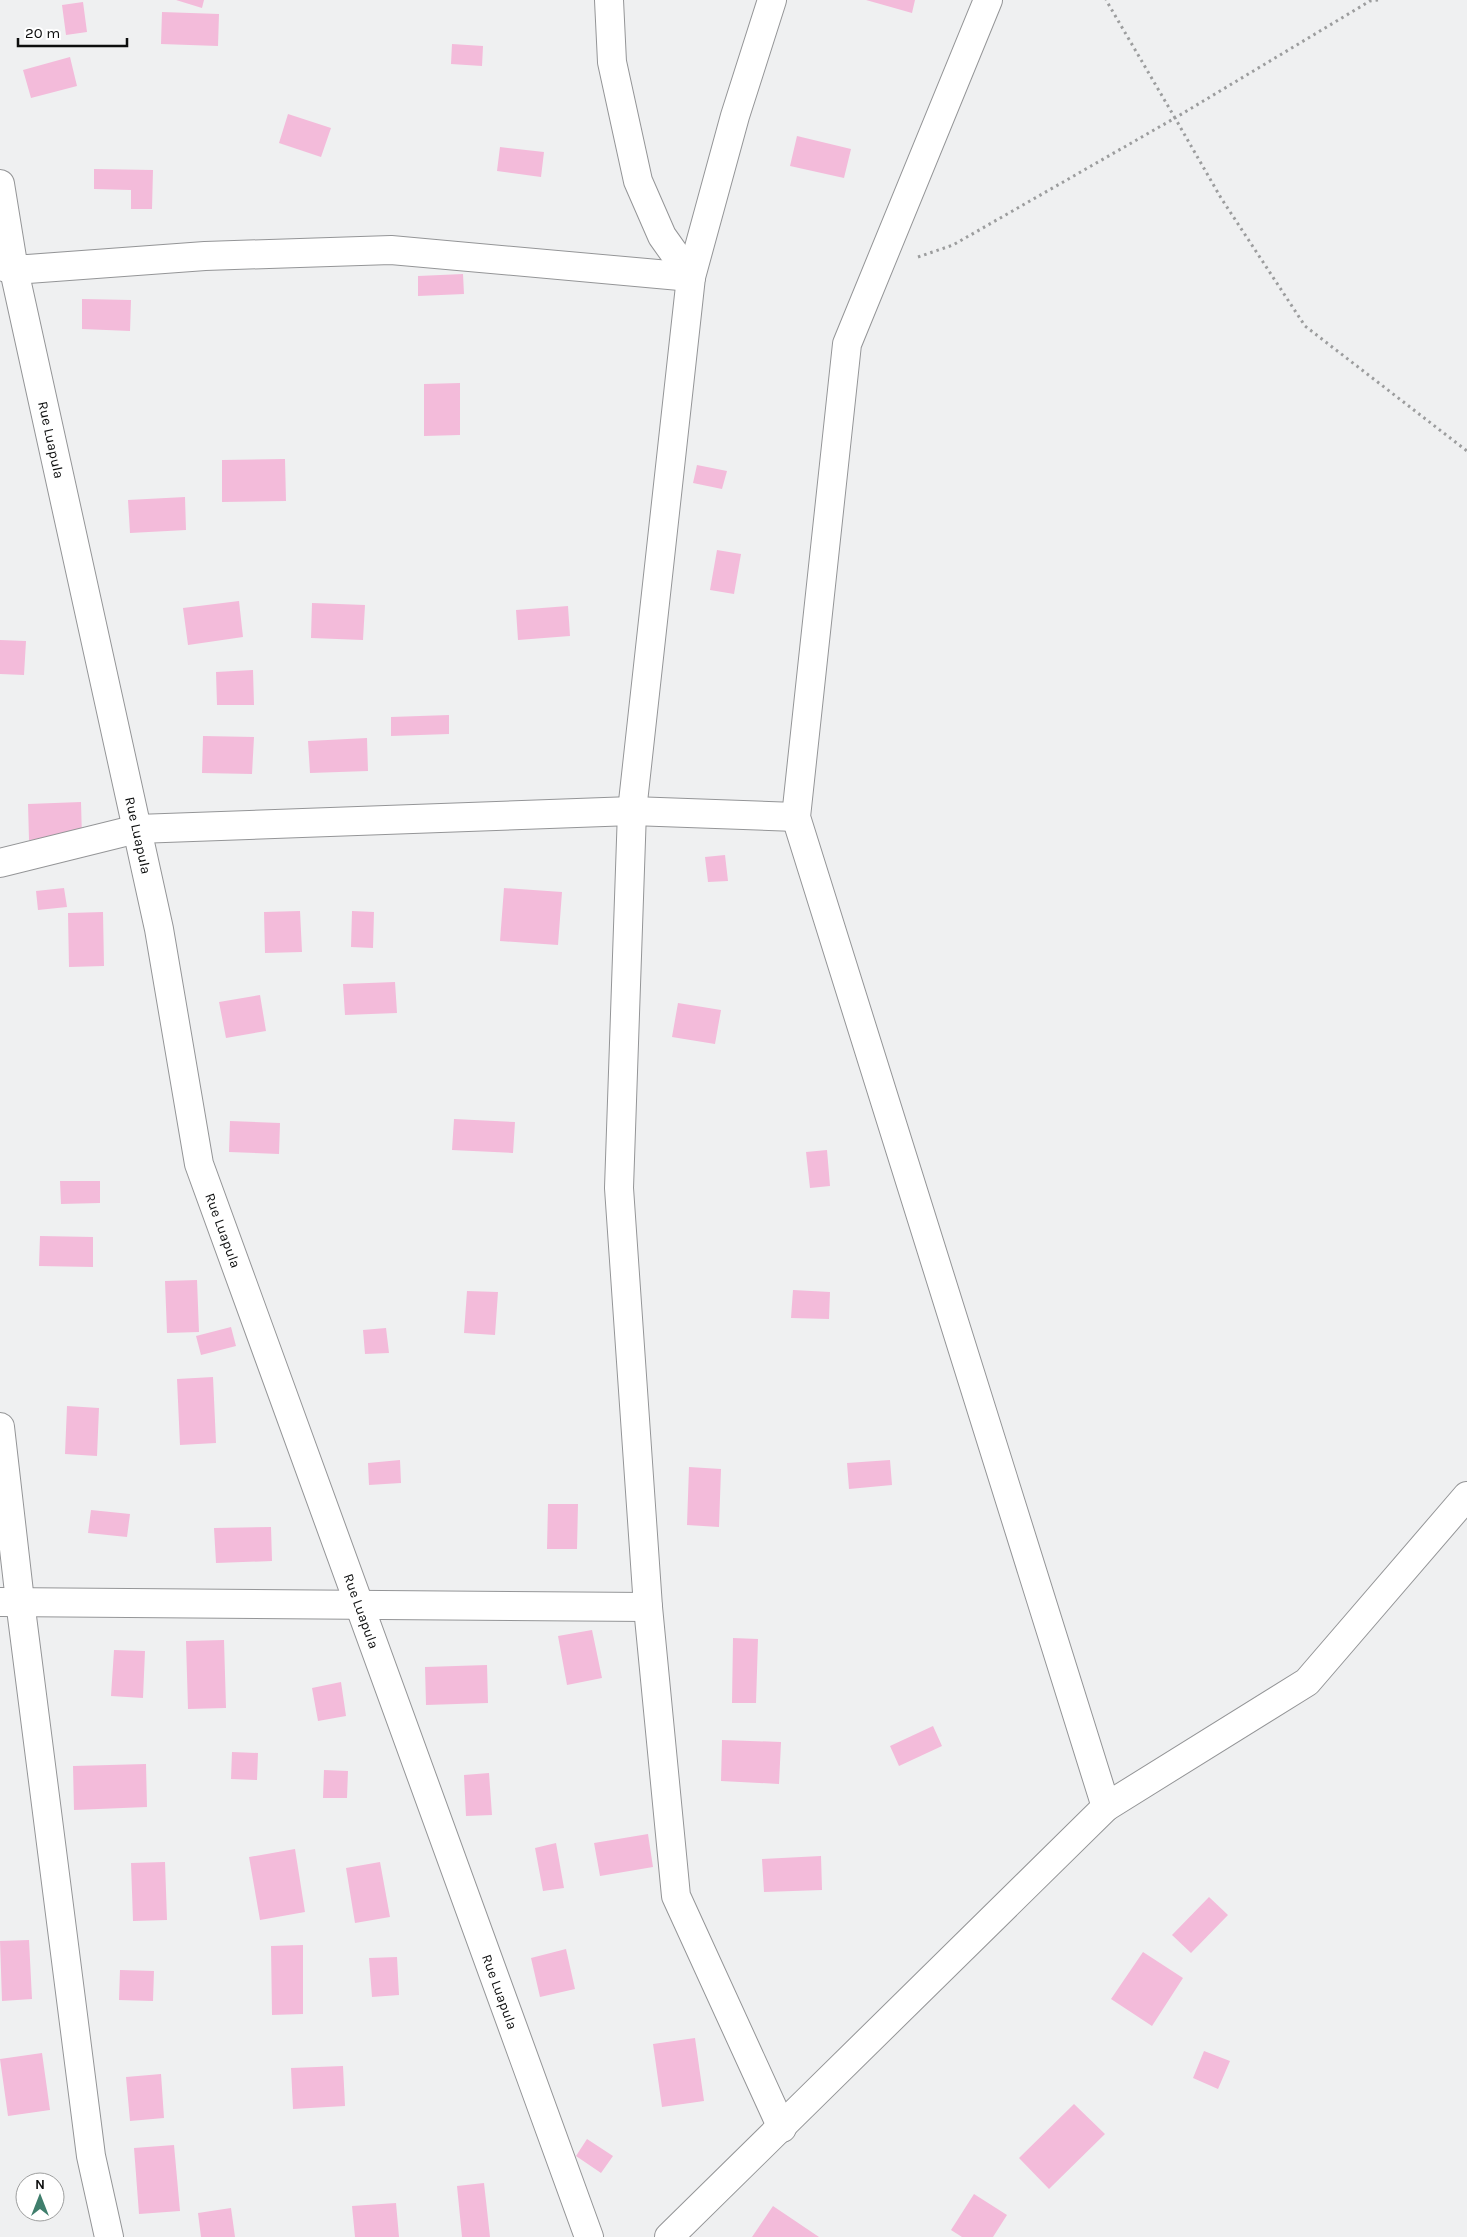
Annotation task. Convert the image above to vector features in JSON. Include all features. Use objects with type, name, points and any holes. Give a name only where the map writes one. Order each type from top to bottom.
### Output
[{"type":"street","points":[[609,0],[612,62],[638,182],[662,236],[691,277]]},
{"type":"street","points":[[772,0],[735,116],[691,277],[632,811],[619,1188],[648,1607],[676,1896],[782,2128]]},
{"type":"street","points":[[988,0],[847,344],[796,817],[1106,1807]]},
{"type":"street","name":"Rue Luapula","points":[[0,184],[7,268],[159,930],[199,1164],[589,2237]]},
{"type":"street","points":[[7,268],[205,256],[390,250],[691,277]]},
{"type":"street","points":[[0,863],[137,829],[632,811],[796,817]]},
{"type":"street","points":[[0,1427],[10,1601],[91,2156],[109,2237]]},
{"type":"street","points":[[669,2237],[782,2128],[1106,1807],[1307,1682],[1467,1496]]},
{"type":"street","points":[[10,1601],[648,1607]]},
{"type":"path","points":[[1106,0],[1222,198],[1305,326],[1467,451]]},
{"type":"path","points":[[877,271],[952,245],[1175,118],[1370,1],[1378,0]]},
{"type":"building","points":[[176,0],[204,0],[202,8]]},
{"type":"building","points":[[866,0],[915,0],[912,13]]},
{"type":"building","points":[[83,2],[87,32],[66,35],[62,5]]},
{"type":"building","points":[[162,12],[219,14],[218,46],[161,44]]},
{"type":"building","points":[[452,44],[483,46],[482,66],[451,64]]},
{"type":"building","points":[[70,57],[77,86],[31,98],[23,70]]},
{"type":"building","points":[[288,114],[331,128],[321,157],[279,143]]},
{"type":"building","points":[[797,136],[851,149],[844,178],[790,166]]},
{"type":"building","points":[[500,147],[544,152],[541,177],[497,171]]},
{"type":"building","points":[[94,169],[153,170],[152,209],[131,209],[131,190],[94,189]]},
{"type":"building","points":[[463,274],[464,294],[418,296],[418,276]]},
{"type":"building","points":[[82,299],[131,300],[130,331],[82,329]]},
{"type":"building","points":[[460,383],[460,435],[424,436],[424,384]]},
{"type":"building","points":[[285,459],[286,501],[222,502],[222,460]]},
{"type":"building","points":[[697,465],[727,471],[722,489],[693,483]]},
{"type":"building","points":[[185,497],[186,530],[130,533],[128,500]]},
{"type":"building","points":[[717,550],[741,554],[734,594],[710,590]]},
{"type":"building","points":[[239,601],[243,637],[188,645],[183,608]]},
{"type":"building","points":[[312,603],[365,605],[363,640],[311,638]]},
{"type":"building","points":[[568,606],[570,636],[518,640],[516,610]]},
{"type":"building","points":[[0,640],[26,641],[24,675],[0,674]]},
{"type":"building","points":[[253,670],[254,705],[217,705],[216,672]]},
{"type":"building","points":[[449,715],[449,734],[391,736],[391,717]]},
{"type":"building","points":[[203,736],[254,737],[252,774],[202,773]]},
{"type":"building","points":[[367,738],[368,771],[310,773],[308,741]]},
{"type":"building","points":[[81,802],[82,838],[29,840],[28,804]]},
{"type":"building","points":[[725,855],[728,881],[708,882],[705,857]]},
{"type":"building","points":[[64,888],[67,907],[38,910],[36,891]]},
{"type":"building","points":[[504,888],[562,892],[558,945],[500,941]]},
{"type":"building","points":[[300,911],[302,952],[265,953],[264,912]]},
{"type":"building","points":[[352,911],[374,912],[373,948],[351,947]]},
{"type":"building","points":[[103,912],[104,966],[69,967],[68,913]]},
{"type":"building","points":[[395,982],[397,1013],[345,1015],[343,984]]},
{"type":"building","points":[[260,995],[266,1031],[226,1038],[219,1002]]},
{"type":"building","points":[[678,1003],[721,1010],[715,1044],[672,1037]]},
{"type":"building","points":[[454,1119],[515,1122],[513,1153],[452,1150]]},
{"type":"building","points":[[230,1121],[280,1123],[279,1154],[229,1152]]},
{"type":"building","points":[[827,1150],[830,1186],[810,1188],[806,1152]]},
{"type":"building","points":[[60,1181],[100,1181],[100,1203],[61,1204]]},
{"type":"building","points":[[40,1236],[93,1237],[93,1267],[39,1266]]},
{"type":"building","points":[[197,1280],[199,1332],[167,1333],[165,1281]]},
{"type":"building","points":[[793,1290],[830,1292],[829,1319],[791,1318]]},
{"type":"building","points":[[467,1291],[498,1292],[495,1335],[464,1333]]},
{"type":"building","points":[[231,1327],[236,1346],[201,1355],[196,1336]]},
{"type":"building","points":[[386,1328],[389,1353],[365,1354],[363,1330]]},
{"type":"building","points":[[213,1377],[216,1443],[180,1445],[177,1379]]},
{"type":"building","points":[[67,1406],[99,1408],[97,1456],[65,1454]]},
{"type":"building","points":[[400,1460],[401,1483],[369,1485],[368,1463]]},
{"type":"building","points":[[890,1460],[892,1485],[849,1489],[847,1463]]},
{"type":"building","points":[[689,1467],[721,1469],[719,1527],[687,1525]]},
{"type":"building","points":[[548,1504],[578,1504],[577,1549],[547,1549]]},
{"type":"building","points":[[91,1510],[130,1514],[127,1537],[88,1533]]},
{"type":"building","points":[[271,1527],[272,1561],[216,1563],[214,1528]]},
{"type":"building","points":[[592,1630],[602,1678],[567,1685],[558,1636]]},
{"type":"building","points":[[733,1638],[758,1639],[756,1703],[732,1703]]},
{"type":"building","points":[[224,1640],[226,1708],[188,1709],[186,1641]]},
{"type":"building","points":[[114,1650],[145,1651],[143,1698],[111,1696]]},
{"type":"building","points":[[487,1665],[488,1703],[426,1705],[425,1667]]},
{"type":"building","points":[[341,1682],[346,1716],[318,1721],[312,1688]]},
{"type":"building","points":[[933,1726],[942,1746],[899,1766],[890,1746]]},
{"type":"building","points":[[722,1740],[781,1742],[779,1784],[721,1781]]},
{"type":"building","points":[[232,1752],[258,1753],[257,1780],[231,1779]]},
{"type":"building","points":[[146,1764],[147,1807],[74,1810],[73,1766]]},
{"type":"building","points":[[324,1770],[348,1771],[347,1798],[323,1798]]},
{"type":"building","points":[[489,1773],[492,1815],[466,1816],[464,1775]]},
{"type":"building","points":[[648,1834],[653,1867],[600,1876],[594,1843]]},
{"type":"building","points":[[556,1843],[564,1888],[543,1891],[535,1848]]},
{"type":"building","points":[[295,1849],[305,1912],[260,1920],[249,1857]]},
{"type":"building","points":[[821,1856],[822,1890],[764,1892],[762,1859]]},
{"type":"building","points":[[165,1862],[167,1920],[133,1921],[131,1863]]},
{"type":"building","points":[[380,1862],[390,1917],[355,1923],[346,1868]]},
{"type":"building","points":[[1209,1897],[1228,1915],[1191,1953],[1172,1935]]},
{"type":"building","points":[[29,1940],[32,1999],[2,2001],[0,1941]]},
{"type":"building","points":[[303,1945],[303,2014],[272,2015],[271,1946]]},
{"type":"building","points":[[566,1949],[575,1989],[540,1997],[531,1958]]},
{"type":"building","points":[[1143,1952],[1183,1978],[1152,2026],[1111,1999]]},
{"type":"building","points":[[397,1957],[399,1995],[372,1997],[369,1958]]},
{"type":"building","points":[[120,1970],[154,1971],[153,2001],[119,2000]]},
{"type":"building","points":[[695,2038],[704,2101],[662,2107],[653,2044]]},
{"type":"building","points":[[1204,2051],[1230,2061],[1218,2089],[1193,2078]]},
{"type":"building","points":[[42,2053],[50,2110],[8,2116],[0,2059]]},
{"type":"building","points":[[343,2066],[345,2106],[293,2109],[291,2068]]},
{"type":"building","points":[[161,2074],[164,2118],[130,2121],[126,2077]]},
{"type":"building","points":[[1074,2104],[1105,2134],[1049,2189],[1019,2158]]},
{"type":"building","points":[[587,2139],[613,2156],[601,2173],[576,2156]]},
{"type":"building","points":[[174,2145],[180,2211],[139,2214],[134,2148]]},
{"type":"building","points":[[484,2183],[490,2237],[462,2237],[457,2186]]},
{"type":"building","points":[[974,2194],[1007,2215],[993,2237],[962,2237],[951,2230]]},
{"type":"building","points":[[396,2203],[399,2237],[355,2237],[352,2206]]},
{"type":"building","points":[[773,2206],[819,2237],[752,2237]]},
{"type":"building","points":[[231,2208],[235,2237],[201,2237],[198,2213]]}]
